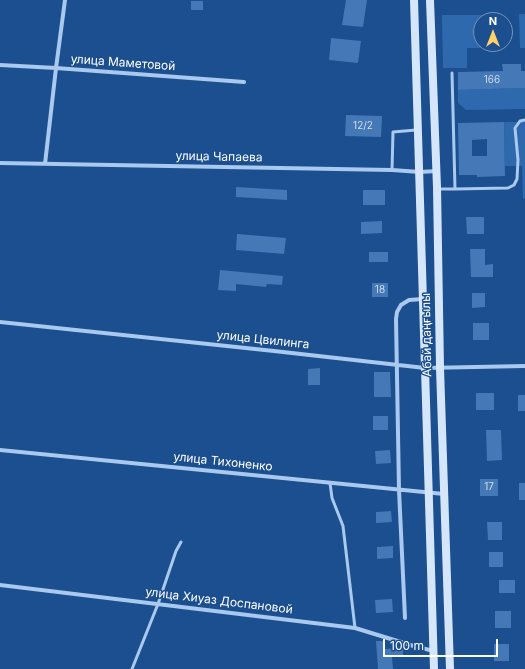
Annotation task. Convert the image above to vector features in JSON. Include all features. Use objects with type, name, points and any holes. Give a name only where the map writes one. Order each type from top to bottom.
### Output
[{"type":"street","points":[[45,164],[65,0]]},
{"type":"street","name":"Абай даңғылы","points":[[414,0],[434,669]]},
{"type":"street","name":"Абай даңғылы","points":[[430,0],[437,189],[440,368],[450,669]]},
{"type":"street","name":"улица Маметовой","points":[[0,65],[244,82]]},
{"type":"street","name":"улица Чапаева","points":[[0,163],[392,170],[420,172],[436,171]]},
{"type":"street","points":[[405,618],[399,490],[397,312],[401,305],[409,300],[423,299]]},
{"type":"street","name":"улица Цвилинга","points":[[0,322],[425,368],[525,366]]},
{"type":"street","name":"улица Тихоненко","points":[[0,450],[444,494]]},
{"type":"street","name":"улица Хиуаз Доспановой","points":[[0,585],[355,628],[434,651]]},
{"type":"lane","points":[[452,73],[455,189]]},
{"type":"lane","points":[[437,189],[508,188],[514,185],[517,179],[515,128],[520,121],[525,120]]},
{"type":"lane","points":[[392,170],[393,132],[418,130]]},
{"type":"lane","points":[[330,483],[332,498],[343,526],[355,628]]},
{"type":"lane","points":[[132,669],[158,604],[176,551],[181,542]]},
{"type":"shaded area","points":[[519,14],[525,14],[525,48],[520,48]]},
{"type":"shaded area","points":[[442,15],[473,15],[473,48],[467,48],[467,68],[443,68]]},
{"type":"shaded area","points":[[525,88],[525,109],[466,110],[458,103],[458,90]]},
{"type":"shaded area","points":[[504,122],[525,122],[525,198],[523,199],[522,166],[505,166]]},
{"type":"building","points":[[346,0],[367,0],[363,27],[342,25]]},
{"type":"building","points":[[191,1],[203,1],[203,10],[191,10]]},
{"type":"building","points":[[331,38],[361,41],[358,63],[329,60]]},
{"type":"building","points":[[502,64],[521,64],[521,71],[525,71],[525,88],[458,90],[458,72],[503,71]]},
{"type":"building","points":[[346,115],[382,116],[381,137],[345,136]]},
{"type":"building","points":[[504,122],[505,176],[477,177],[477,175],[459,175],[458,123]],"holes":[[[487,139],[487,156],[472,156],[472,140]]]},
{"type":"building","points":[[236,187],[287,190],[287,200],[236,197]]},
{"type":"building","points":[[363,190],[385,190],[385,205],[363,205]]},
{"type":"building","points":[[466,217],[484,217],[484,234],[467,234]]},
{"type":"building","points":[[382,221],[382,233],[361,234],[361,222]]},
{"type":"building","points":[[237,234],[286,238],[284,254],[236,250]]},
{"type":"building","points":[[470,249],[485,249],[485,265],[493,264],[493,277],[471,277]]},
{"type":"building","points":[[369,252],[388,252],[388,262],[369,262]]},
{"type":"building","points":[[220,270],[283,276],[282,285],[267,284],[266,287],[236,284],[236,291],[218,290]]},
{"type":"building","points":[[372,283],[388,283],[388,297],[372,297]]},
{"type":"building","points":[[472,293],[485,293],[485,307],[472,308]]},
{"type":"building","points":[[473,323],[489,323],[489,340],[473,340]]},
{"type":"building","points":[[320,368],[320,385],[308,385],[308,369]]},
{"type":"building","points":[[374,372],[390,372],[391,397],[374,397]]},
{"type":"building","points":[[476,393],[494,393],[494,410],[476,410]]},
{"type":"building","points":[[518,395],[525,395],[525,411],[518,411]]},
{"type":"building","points":[[373,416],[388,416],[388,430],[373,430]]},
{"type":"building","points":[[486,430],[501,430],[502,460],[487,461]]},
{"type":"building","points":[[390,450],[391,463],[376,464],[375,451]]},
{"type":"building","points":[[480,479],[498,479],[498,496],[480,496]]},
{"type":"building","points":[[519,483],[525,483],[525,500],[519,500]]},
{"type":"building","points":[[391,511],[392,522],[376,523],[376,512]]},
{"type":"building","points":[[487,522],[502,522],[502,540],[488,540]]},
{"type":"building","points":[[393,546],[393,558],[377,559],[377,547]]},
{"type":"building","points":[[489,552],[503,552],[503,567],[489,567]]},
{"type":"building","points":[[499,580],[515,580],[515,593],[499,593]]},
{"type":"building","points":[[392,599],[393,612],[376,613],[375,600]]},
{"type":"building","points":[[495,611],[511,611],[511,628],[495,628]]},
{"type":"building","points":[[376,641],[385,641],[385,649],[403,648],[403,656],[392,657],[393,669],[378,669]]},
{"type":"building","points":[[494,644],[509,644],[509,661],[494,661]]}]
